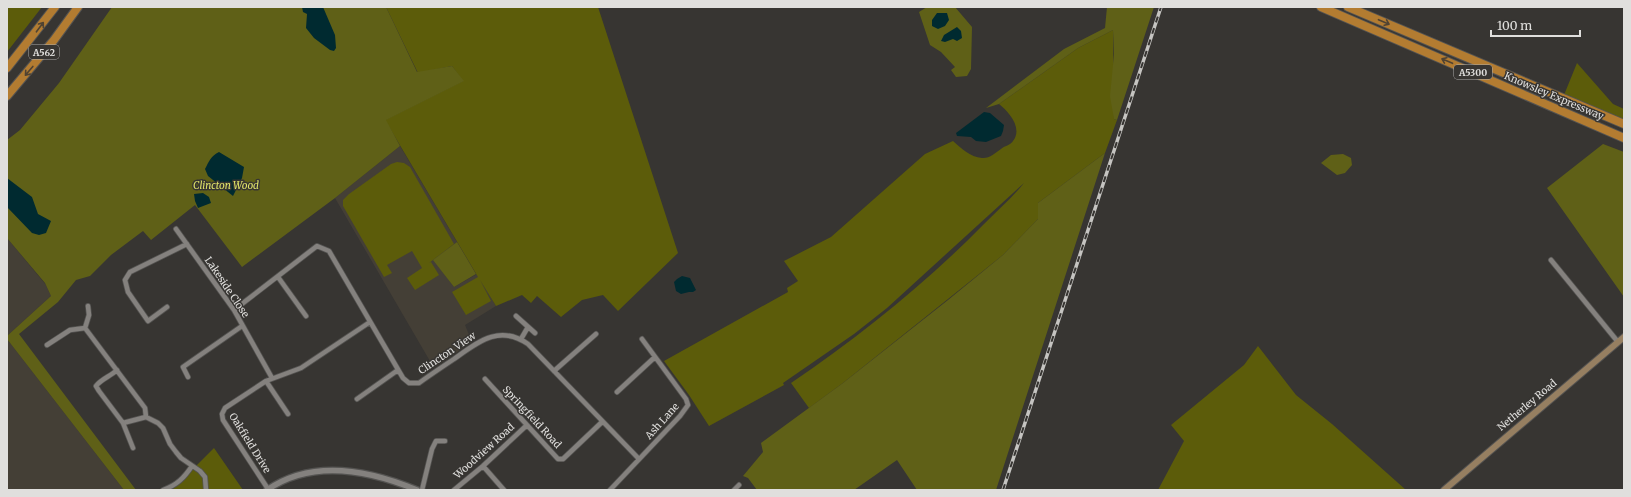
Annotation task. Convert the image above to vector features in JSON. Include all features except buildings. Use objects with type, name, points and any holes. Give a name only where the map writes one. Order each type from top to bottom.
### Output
[{"type":"highway","name":"A562","points":[[7,68],[55,7]]},
{"type":"highway","name":"A562","points":[[7,96],[54,40],[78,7]]},
{"type":"highway","name":"Knowsley Expressway","points":[[1321,7],[1624,138]]},
{"type":"highway","name":"Knowsley Expressway","points":[[1348,7],[1624,124]]},
{"type":"main road","name":"Netherley Road","points":[[1444,490],[1624,337]]},
{"type":"street","name":"Lakeside Close","points":[[176,229],[234,310],[272,378]]},
{"type":"street","points":[[167,307],[148,321],[128,292],[125,280],[130,272],[186,244]]},
{"type":"street","name":"Clincton View","points":[[234,310],[317,246],[329,251],[398,370],[403,378],[409,383],[419,384],[480,340],[494,336],[511,335],[521,339]]},
{"type":"street","points":[[1551,260],[1618,342]]},
{"type":"street","points":[[278,277],[306,316]]},
{"type":"street","points":[[85,328],[89,315],[88,306]]},
{"type":"street","points":[[516,316],[535,333]]},
{"type":"street","name":"Oakfield Drive","points":[[268,489],[223,420],[222,414],[225,408],[266,381],[301,368],[370,322]]},
{"type":"street","points":[[188,377],[183,367],[242,326]]},
{"type":"street","points":[[528,327],[521,339],[528,344],[639,459]]},
{"type":"street","points":[[47,345],[70,330],[85,328]]},
{"type":"street","points":[[85,328],[145,408],[146,417]]},
{"type":"street","points":[[554,371],[596,334]]},
{"type":"street","name":"Ash Lane","points":[[610,490],[688,405],[686,399],[642,339]]},
{"type":"street","points":[[617,392],[655,357]]},
{"type":"street","points":[[117,370],[96,386],[98,391],[123,423],[133,448]]},
{"type":"street","points":[[357,399],[398,370]]},
{"type":"street","name":"Springfield Road","points":[[485,379],[558,459],[563,460],[602,422]]},
{"type":"street","points":[[266,381],[288,414]]},
{"type":"street","points":[[123,423],[146,417],[158,423],[164,428],[170,444],[176,452],[192,466],[200,470],[205,477],[206,490]]},
{"type":"street","name":"Woodview Road","points":[[454,490],[483,466],[527,425]]},
{"type":"street","points":[[422,490],[432,449],[436,441],[445,442]]},
{"type":"street","points":[[163,490],[174,486],[185,476],[192,466]]},
{"type":"street","points":[[483,466],[504,490]]},
{"type":"street","points":[[268,489],[285,480],[315,471],[328,469],[365,473],[394,480],[417,490]]},
{"type":"street","points":[[734,490],[738,485]]},
{"type":"shaded area","points":[[7,7],[42,7],[7,52]]},
{"type":"shaded area","points":[[386,7],[598,7],[678,253],[618,311],[603,295],[582,300],[561,317],[537,296],[531,303],[522,295],[496,306],[480,280],[491,301],[466,315],[452,292],[478,277],[385,120],[463,81],[452,66],[418,73]]},
{"type":"shaded area","points":[[1113,30],[1114,119],[1117,120],[1105,153],[1038,203],[1038,219],[1003,255],[843,383],[809,408],[791,383],[842,347],[915,289],[961,247],[1024,183],[887,308],[854,334],[783,383],[784,385],[709,426],[689,395],[664,361],[788,292],[787,288],[798,281],[784,261],[831,237],[925,154],[953,141],[970,154],[987,158],[1011,144],[1016,136],[1016,126],[1007,111],[999,104],[1078,48]]},
{"type":"shaded area","points":[[1577,63],[1613,104],[1624,109],[1624,120],[1564,95]]},
{"type":"shaded area","points":[[400,146],[457,242],[434,260],[454,287],[477,274],[496,306],[465,325],[472,342],[434,368],[335,198]]},
{"type":"shaded area","points":[[397,162],[404,163],[410,167],[454,244],[429,263],[431,262],[439,275],[415,290],[407,278],[422,268],[412,251],[387,265],[392,273],[384,277],[343,206],[343,200],[349,194],[391,164]]},
{"type":"shaded area","points":[[7,238],[46,285],[51,296],[7,336]]},
{"type":"shaded area","points":[[7,339],[124,490],[7,490]]},
{"type":"shaded area","points":[[1258,346],[1296,395],[1332,424],[1406,490],[1158,490],[1184,441],[1171,425],[1244,365]]},
{"type":"shaded area","points":[[214,448],[243,490],[172,490]]},
{"type":"green space","name":"Clincton Wood","points":[[112,7],[386,7],[417,72],[452,66],[464,81],[386,120],[400,146],[335,198],[242,267],[195,205],[151,240],[143,231],[111,255],[90,276],[76,280],[58,302],[19,334],[136,490],[124,490],[7,339],[7,336],[51,296],[45,283],[7,238],[7,140],[20,130],[59,83]]},
{"type":"green space","points":[[927,7],[955,7],[972,27],[971,69],[967,76],[956,77],[951,70],[955,67],[941,52],[930,45],[919,12]]},
{"type":"green space","points":[[1107,7],[1154,7],[1117,120],[1114,119],[1110,96],[1114,54],[1113,30],[1078,48],[999,104],[986,108],[1064,49],[1105,28]]},
{"type":"green space","points":[[1603,144],[1624,152],[1624,297],[1547,188]]},
{"type":"green space","points":[[1105,153],[996,490],[917,490],[897,460],[854,490],[757,490],[748,478],[743,476],[763,452],[761,443],[843,383],[1003,255],[1038,219],[1038,203]]},
{"type":"green space","points":[[1343,154],[1351,158],[1352,165],[1345,173],[1337,175],[1321,163],[1331,155]]},
{"type":"green space","points":[[457,242],[476,274],[454,287],[433,260]]},
{"type":"water","points":[[302,7],[323,7],[335,35],[336,48],[334,51],[330,50],[314,38],[306,28],[307,14],[303,12]]},
{"type":"water","points":[[937,13],[947,13],[949,20],[945,26],[938,29],[932,26],[932,20]]},
{"type":"water","points":[[957,27],[961,31],[962,38],[957,41],[953,39],[945,42],[941,41],[944,35]]},
{"type":"water","points":[[984,112],[990,113],[1004,125],[1001,136],[986,142],[976,141],[971,137],[957,136],[956,133]]},
{"type":"water","points":[[219,152],[244,167],[242,178],[233,196],[208,176],[205,169],[212,157]]},
{"type":"water","points":[[7,178],[32,197],[38,214],[51,221],[46,233],[39,235],[32,233],[7,207]]},
{"type":"water","points":[[203,193],[209,197],[211,203],[198,208],[194,194]]},
{"type":"water","points":[[682,276],[690,278],[696,290],[681,294],[676,291],[674,282]]},
{"type":"railway","points":[[1003,490],[1161,7]]}]
